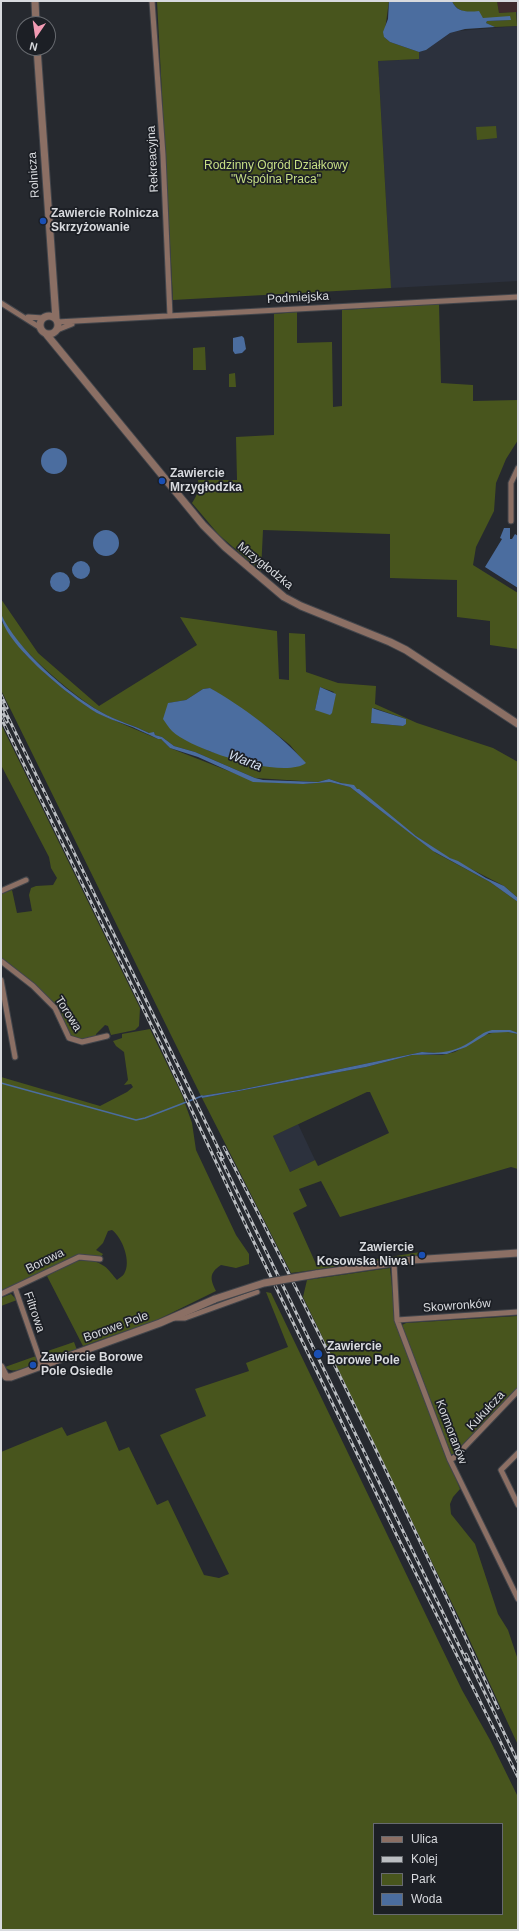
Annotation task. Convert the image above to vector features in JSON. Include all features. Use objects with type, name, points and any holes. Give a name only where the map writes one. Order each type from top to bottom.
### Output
[{"type":"street","points":[[35,1],[36,16]]},
{"type":"street","name":"Rekreacyjna","points":[[152,1],[163,155],[170,316]]},
{"type":"street","name":"Rolnicza","points":[[39,56],[54,302],[51,319]]},
{"type":"street","name":"Podmiejska","points":[[51,319],[79,322],[518,297]]},
{"type":"street","points":[[1,303],[39,327],[51,319]]},
{"type":"street","points":[[25,317],[51,319]]},
{"type":"street","points":[[47,335],[56,331],[51,319]]},
{"type":"street","name":"Podmiejska","points":[[56,331],[79,322]]},
{"type":"street","name":"Mrzygłodzka","points":[[39,327],[42,332],[47,335],[60,349],[203,525],[219,542],[258,577],[284,597],[297,604],[406,650],[518,724]]},
{"type":"street","name":"Mrzygłodzka","points":[[56,331],[60,349]]},
{"type":"street","points":[[511,521],[511,483],[518,468]]},
{"type":"street","points":[[1,891],[26,880]]},
{"type":"street","name":"Torowa","points":[[1,961],[32,986],[55,1008],[69,1038],[82,1042],[107,1036]]},
{"type":"street","points":[[1,980],[15,1057]]},
{"type":"street","name":"Borowe Pole","points":[[1,1381],[171,1318],[215,1299],[264,1283],[394,1263],[518,1253]]},
{"type":"street","name":"Borowa","points":[[1,1294],[79,1257],[100,1259]]},
{"type":"street","name":"Kormoranów","points":[[394,1263],[397,1320],[450,1460],[518,1599]]},
{"type":"street","name":"Filtrowa","points":[[15,1288],[42,1366]]},
{"type":"street","name":"Borowe Pole","points":[[171,1318],[185,1318],[257,1292]]},
{"type":"street","name":"Skowronków","points":[[397,1320],[518,1312]]},
{"type":"street","points":[[1,1367],[6,1377],[11,1377]]},
{"type":"street","name":"Kukułcza","points":[[450,1460],[456,1457],[518,1391]]},
{"type":"street","points":[[518,1453],[501,1470],[518,1505]]},
{"type":"shaded area","points":[[497,1],[518,1],[518,12],[499,13]]},
{"type":"shaded area","points":[[516,12],[518,12],[518,281],[391,288],[378,61],[419,59],[419,52],[426,50],[450,33],[517,26]]},
{"type":"shaded area","points":[[298,1124],[315,1160],[290,1172],[273,1136]]},
{"type":"green space","name":"Rodzinny Ogród Działkowy \"Wspólna Praca\"","points":[[157,1],[389,1],[384,37],[390,42],[419,52],[419,59],[378,61],[391,288],[173,300]]},
{"type":"green space","points":[[452,1],[497,1],[499,13],[516,12],[517,26],[495,27],[486,23],[487,21],[510,20],[483,18],[475,12],[462,11],[456,7]]},
{"type":"green space","points":[[496,126],[497,138],[477,140],[476,127]]},
{"type":"green space","points":[[439,304],[441,383],[473,385],[473,401],[518,400],[518,440],[506,459],[496,483],[494,511],[476,547],[473,565],[518,593],[518,649],[490,645],[490,621],[457,617],[457,580],[390,578],[390,534],[263,530],[261,571],[219,535],[192,503],[198,492],[198,480],[237,480],[236,437],[274,435],[274,314],[297,312],[297,343],[332,342],[333,407],[342,406],[342,310]]},
{"type":"green space","points":[[205,347],[206,370],[193,370],[193,348]]},
{"type":"green space","points":[[235,373],[236,387],[229,387],[229,374]]},
{"type":"green space","points":[[1,599],[38,653],[99,706],[197,645],[180,617],[277,631],[279,679],[289,680],[289,633],[305,634],[306,672],[338,683],[376,686],[375,704],[417,723],[493,748],[518,762],[518,898],[504,886],[446,856],[416,836],[351,786],[329,779],[318,782],[255,778],[195,752],[174,746],[162,737],[155,735],[154,732],[152,734],[149,733],[101,712],[76,695],[29,654],[6,626],[1,614]],"holes":[[[320,687],[334,692],[315,710]],[[210,688],[266,726],[290,745],[305,763],[260,766],[209,751],[180,736],[169,703],[186,700],[203,689]],[[374,708],[406,719],[403,726],[371,723]]]},
{"type":"green space","points":[[1,621],[25,654],[71,695],[97,713],[161,739],[170,748],[254,781],[303,784],[330,782],[350,787],[436,853],[490,882],[518,902],[518,1033],[507,1030],[491,1031],[465,1046],[448,1052],[422,1052],[239,1090],[201,1096],[1,690]]},
{"type":"green space","points":[[1,724],[140,1008],[139,1026],[135,1030],[111,1035],[108,1026],[105,1025],[96,1034],[96,1037],[79,1041],[71,1037],[56,1005],[36,986],[1,959],[1,894],[12,890],[17,913],[32,911],[29,895],[31,888],[36,886],[53,885],[57,878],[51,868],[49,857],[1,765]]},
{"type":"green space","points":[[150,1029],[182,1095],[192,1123],[196,1150],[236,1235],[249,1254],[249,1264],[236,1268],[221,1265],[214,1271],[212,1276],[216,1291],[157,1320],[83,1346],[47,1276],[74,1262],[89,1260],[104,1266],[117,1280],[123,1275],[126,1269],[127,1263],[125,1250],[116,1233],[112,1230],[108,1231],[103,1243],[96,1250],[103,1254],[100,1258],[82,1254],[1,1293],[1,1077],[100,1106],[127,1092],[133,1087],[131,1084],[124,1085],[128,1080],[124,1052],[116,1046],[113,1041],[122,1038],[122,1034]]},
{"type":"green space","points":[[496,1032],[518,1034],[518,1169],[511,1167],[340,1217],[321,1181],[299,1189],[307,1206],[293,1213],[316,1264],[371,1260],[420,1252],[424,1255],[291,1273],[202,1098],[366,1067],[412,1055],[442,1055],[455,1052],[484,1035]],"holes":[[[367,1092],[370,1092],[389,1133],[318,1166],[315,1160],[290,1172],[273,1136]]]},
{"type":"green space","points":[[390,1268],[395,1315],[426,1404],[460,1489],[453,1497],[450,1504],[451,1514],[475,1544],[498,1614],[508,1630],[518,1660],[518,1745],[465,1630],[303,1297],[307,1280]]},
{"type":"green space","points":[[266,1292],[271,1293],[462,1690],[490,1740],[518,1797],[518,1930],[1,1930],[1,1452],[62,1427],[67,1436],[106,1421],[119,1451],[129,1447],[157,1505],[168,1500],[204,1575],[219,1578],[229,1574],[160,1435],[206,1416],[195,1389],[249,1371],[246,1363],[288,1347]]},
{"type":"green space","points":[[11,1294],[17,1300],[1,1306],[1,1298]]},
{"type":"green space","points":[[518,1316],[518,1387],[456,1454],[451,1454],[402,1325],[406,1323]]},
{"type":"green space","points":[[74,1342],[77,1350],[46,1360],[42,1359],[39,1354]]},
{"type":"green space","points":[[36,1356],[36,1362],[25,1368],[12,1370],[5,1367]]},
{"type":"water","points":[[389,1],[452,1],[460,10],[479,11],[483,18],[510,16],[511,20],[487,21],[486,23],[495,27],[465,29],[450,33],[426,50],[419,52],[390,42],[384,37],[383,32],[388,19]]},
{"type":"water","points":[[242,336],[244,338],[246,349],[242,353],[235,354],[233,351],[233,338]]},
{"type":"water","points":[[54,448],[63,452],[67,461],[63,470],[54,474],[45,470],[41,461],[45,452]]},
{"type":"water","points":[[504,528],[510,528],[510,539],[512,539],[515,534],[518,536],[518,588],[485,567],[502,539],[500,538]]},
{"type":"water","points":[[106,530],[115,534],[119,543],[115,552],[106,556],[97,552],[93,543],[97,534]]},
{"type":"water","points":[[77,561],[85,561],[90,566],[88,577],[85,579],[77,579],[72,574],[72,566]]},
{"type":"water","points":[[60,572],[67,575],[70,582],[67,589],[60,592],[53,589],[50,582],[53,575]]},
{"type":"water","points":[[1,614],[8,627],[44,669],[73,694],[101,712],[149,733],[154,732],[155,735],[162,737],[174,746],[195,752],[255,778],[263,780],[318,782],[329,779],[354,785],[416,836],[450,858],[504,886],[518,898],[518,902],[490,882],[433,851],[350,787],[330,782],[303,784],[253,782],[198,757],[170,748],[161,739],[99,714],[57,684],[26,655],[13,640],[4,626]]},
{"type":"water","points":[[320,687],[336,694],[332,713],[330,715],[315,710]]},
{"type":"water","name":"Warta","points":[[210,688],[235,703],[261,722],[296,752],[306,763],[294,767],[278,768],[238,760],[217,754],[198,746],[183,739],[172,731],[163,719],[168,703],[186,700],[203,689]]},
{"type":"water","points":[[372,708],[406,719],[406,724],[403,726],[371,723]]},
{"type":"water","points":[[492,1030],[510,1030],[518,1034],[508,1032],[489,1033],[466,1047],[447,1054],[412,1055],[366,1067],[202,1098],[201,1096],[239,1090],[422,1052],[447,1052],[464,1045],[483,1033]]},
{"type":"waterway","points":[[1,1083],[136,1120],[202,1096]]},
{"type":"railway","points":[[1,695],[7,708]]},
{"type":"railway","points":[[1,703],[223,1158]]},
{"type":"railway","points":[[1,709],[7,722]]},
{"type":"railway","points":[[1,718],[161,1045],[248,1230],[397,1536],[518,1777]]},
{"type":"railway","points":[[224,1147],[364,1426],[498,1708]]},
{"type":"railway","points":[[218,1153],[466,1660]]},
{"type":"railway","points":[[466,1654],[518,1762]]},
{"type":"place","name":"Zawiercie Rolnicza Skrzyżowanie","points":[[43,221]]},
{"type":"place","name":"Zawiercie Mrzygłodzka","points":[[162,481]]},
{"type":"place","name":"Zawiercie Kosowska Niwa I","points":[[422,1255]]},
{"type":"place","name":"Zawiercie Borowe Pole","points":[[318,1354]]},
{"type":"place","name":"Zawiercie Borowe Pole Osiedle","points":[[33,1365]]}]
